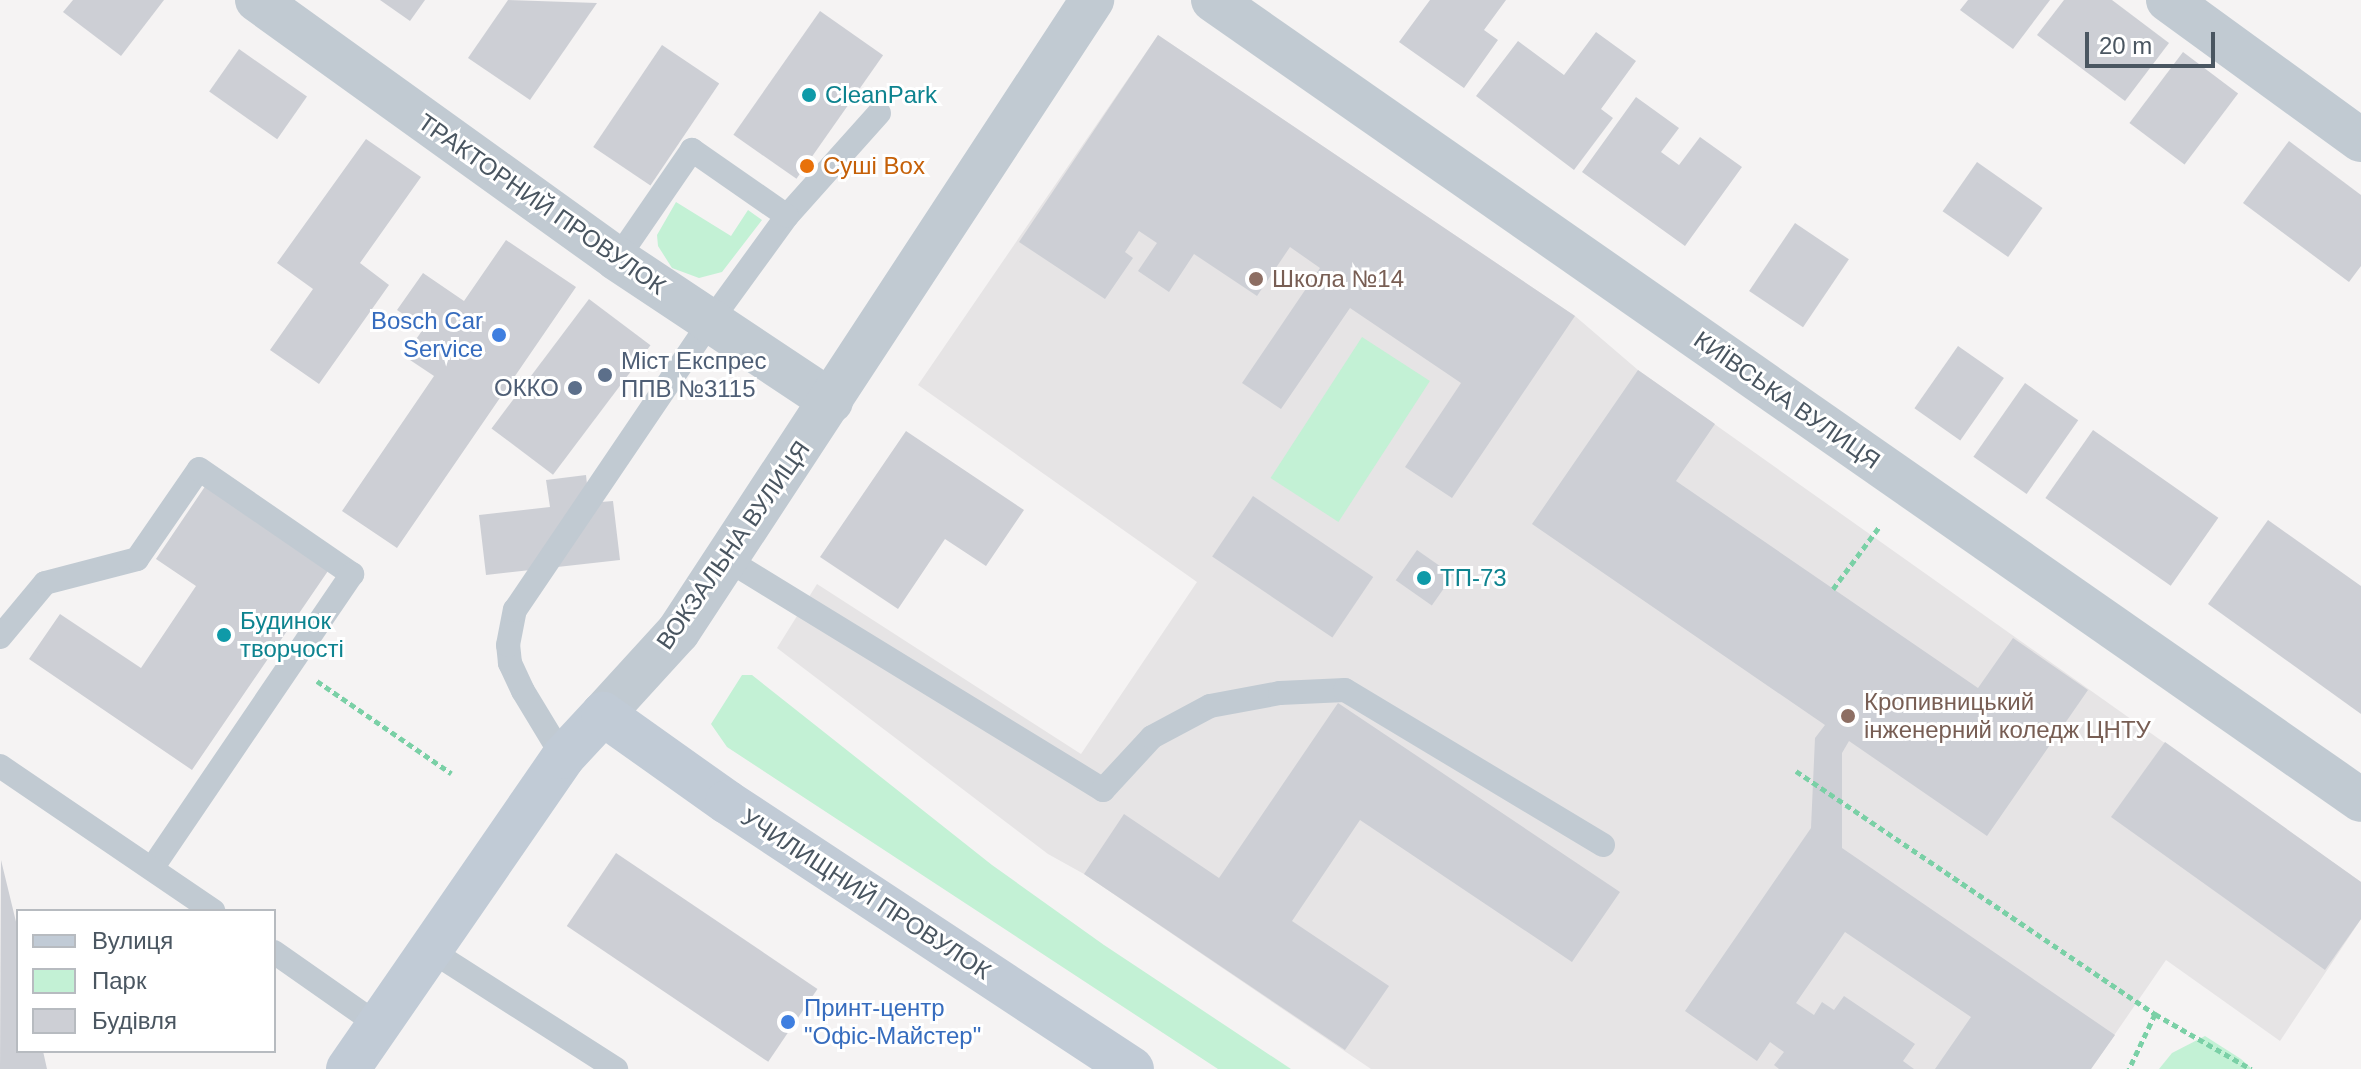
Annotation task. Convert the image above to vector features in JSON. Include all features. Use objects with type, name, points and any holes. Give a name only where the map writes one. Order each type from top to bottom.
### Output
[{"type":"main road","name":"ВОКЗАЛЬНА ВУЛИЦЯ","points":[[348,1069],[563,757],[603,714]]},
{"type":"main road","name":"УЧИЛИЩНИЙ ПРОВУЛОК","points":[[603,714],[715,794],[1132,1069]]},
{"type":"street","name":"ТРАКТОРНИЙ ПРОВУЛОК","points":[[257,0],[617,259],[831,401]]},
{"type":"street","name":"ВОКЗАЛЬНА ВУЛИЦЯ","points":[[603,714],[678,632],[728,560],[1092,0]]},
{"type":"street","name":"КИЇВСЬКА ВУЛИЦЯ","points":[[1213,0],[2361,800]]},
{"type":"street","points":[[2168,0],[2361,140]]},
{"type":"lane","points":[[563,757],[523,691],[510,663],[508,645],[515,610],[710,322],[787,216],[879,113]]},
{"type":"lane","points":[[617,259],[692,150],[787,216]]},
{"type":"lane","points":[[0,637],[45,583],[137,559],[199,469],[352,574],[152,868]]},
{"type":"lane","points":[[728,560],[1103,790],[1152,737],[1210,706],[1280,693],[1345,690],[1603,845]]},
{"type":"lane","points":[[0,766],[210,909]]},
{"type":"lane","points":[[430,950],[616,1069]]},
{"type":"lane","points":[[276,953],[377,1024]]},
{"type":"path","points":[[1833,589],[1879,527]]},
{"type":"path","points":[[292,665],[451,773]]},
{"type":"path","points":[[1796,771],[2155,1014],[2251,1069]]},
{"type":"path","points":[[2129,1069],[2155,1014]]},
{"type":"shaded area","points":[[1158,35],[1575,316],[1638,370],[2361,882],[2361,919],[2280,1041],[2166,960],[2091,1069],[1371,1069],[1084,874],[1048,854],[777,648],[817,584],[1081,754],[1197,582],[918,385]]},
{"type":"green space","points":[[676,202],[731,236],[748,210],[762,220],[722,272],[699,278],[672,268],[658,246],[657,235]]},
{"type":"green space","points":[[1362,337],[1430,381],[1338,522],[1271,478]]},
{"type":"green space","points":[[742,675],[752,675],[992,865],[1104,945],[1291,1069],[1218,1069],[727,747],[711,724]]},
{"type":"green space","points":[[2205,1036],[2252,1069],[2159,1069],[2172,1053]]},
{"type":"building","points":[[73,0],[164,0],[121,56],[63,12]]},
{"type":"building","points":[[380,0],[425,0],[410,21]]},
{"type":"building","points":[[508,0],[597,3],[530,100],[468,58]]},
{"type":"building","points":[[1430,0],[1506,0],[1484,30],[1498,40],[1464,88],[1399,42]]},
{"type":"building","points":[[1968,0],[2050,0],[2013,49],[1960,10]]},
{"type":"building","points":[[2064,0],[2112,0],[2169,43],[2125,101],[2037,35]]},
{"type":"building","name":"CleanPark","points":[[820,11],[883,55],[796,179],[733,135]]},
{"type":"building","points":[[1596,32],[1636,61],[1601,109],[1613,118],[1574,170],[1476,96],[1518,41],[1564,75]]},
{"type":"building","points":[[1158,35],[1575,316],[1452,498],[1405,467],[1461,383],[1350,308],[1281,409],[1242,383],[1320,268],[1290,247],[1257,296],[1194,254],[1169,292],[1138,271],[1157,243],[1139,231],[1125,252],[1133,258],[1105,299],[1019,242]]},
{"type":"building","points":[[662,45],[719,84],[650,186],[593,147]]},
{"type":"building","points":[[239,49],[307,97],[277,139],[209,92]]},
{"type":"building","points":[[2183,52],[2238,94],[2185,165],[2129,123]]},
{"type":"building","points":[[1636,97],[1679,128],[1661,152],[1679,165],[1700,137],[1742,167],[1685,246],[1582,172]]},
{"type":"building","points":[[366,139],[421,177],[360,263],[389,285],[319,384],[270,350],[313,289],[277,263]]},
{"type":"building","points":[[2289,141],[2361,195],[2361,266],[2349,282],[2243,203]]},
{"type":"building","points":[[1977,162],[2043,208],[2008,257],[1943,211]]},
{"type":"building","points":[[1795,223],[1849,259],[1803,327],[1749,291]]},
{"type":"building","points":[[506,240],[576,287],[397,548],[342,511],[434,376],[404,356],[424,328],[397,310],[423,273],[464,301]]},
{"type":"building","name":"ОККО","points":[[589,299],[650,345],[553,475],[492,428]]},
{"type":"building","points":[[1958,346],[2004,378],[1960,440],[1914,408]]},
{"type":"building","points":[[1638,370],[1715,424],[1676,481],[1978,688],[2013,638],[2088,690],[1987,836],[1849,741],[1842,753],[1842,848],[2115,1035],[2091,1069],[1935,1069],[1971,1017],[1845,932],[1796,1003],[1814,1015],[1822,1002],[1834,1010],[1844,996],[1915,1044],[1903,1061],[1914,1069],[1779,1069],[1774,1065],[1784,1052],[1770,1042],[1757,1061],[1685,1011],[1811,828],[1815,738],[1825,725],[1532,524]]},
{"type":"building","points":[[2025,383],[2078,420],[2027,494],[1973,457]]},
{"type":"building","points":[[2093,430],[2218,518],[2171,586],[2045,498]]},
{"type":"building","points":[[906,431],[1024,510],[986,566],[945,539],[898,609],[820,557]]},
{"type":"building","points":[[586,475],[589,503],[613,501],[620,560],[486,575],[479,515],[550,507],[546,480]]},
{"type":"building","name":"Будинок творчості","points":[[206,485],[330,568],[192,770],[29,659],[60,614],[141,668],[196,586],[156,559]]},
{"type":"building","points":[[1253,496],[1373,577],[1332,638],[1212,557]]},
{"type":"building","points":[[2268,520],[2361,586],[2361,714],[2208,604]]},
{"type":"building","name":"ТП-73","points":[[1417,550],[1453,575],[1432,606],[1396,580]]},
{"type":"building","points":[[1338,703],[1620,892],[1572,962],[1360,820],[1292,921],[1389,986],[1345,1050],[1084,874],[1124,814],[1219,878]]},
{"type":"building","points":[[2165,742],[2361,882],[2361,919],[2325,970],[2111,817]]},
{"type":"building","points":[[616,853],[817,989],[768,1062],[567,926]]},
{"type":"building","points":[[1,860],[16,922],[16,1053],[43,1053],[47,1069],[0,1069]]},
{"type":"place","name":"CleanPark","points":[[809,95]]},
{"type":"place","name":"Суші Box","points":[[807,166]]},
{"type":"place","name":"Школа №14","points":[[1256,279]]},
{"type":"place","name":"Bosch Car Service","points":[[499,335]]},
{"type":"place","name":"Міст Експрес ППВ №3115","points":[[605,375]]},
{"type":"place","name":"ОККО","points":[[575,388]]},
{"type":"place","name":"ТП-73","points":[[1424,578]]},
{"type":"place","name":"Будинок творчості","points":[[224,635]]},
{"type":"place","name":"Кропивницький інженерний коледж ЦНТУ","points":[[1848,716]]},
{"type":"place","name":"Принт-центр \"Офіс-Майстер\"","points":[[788,1022]]}]
